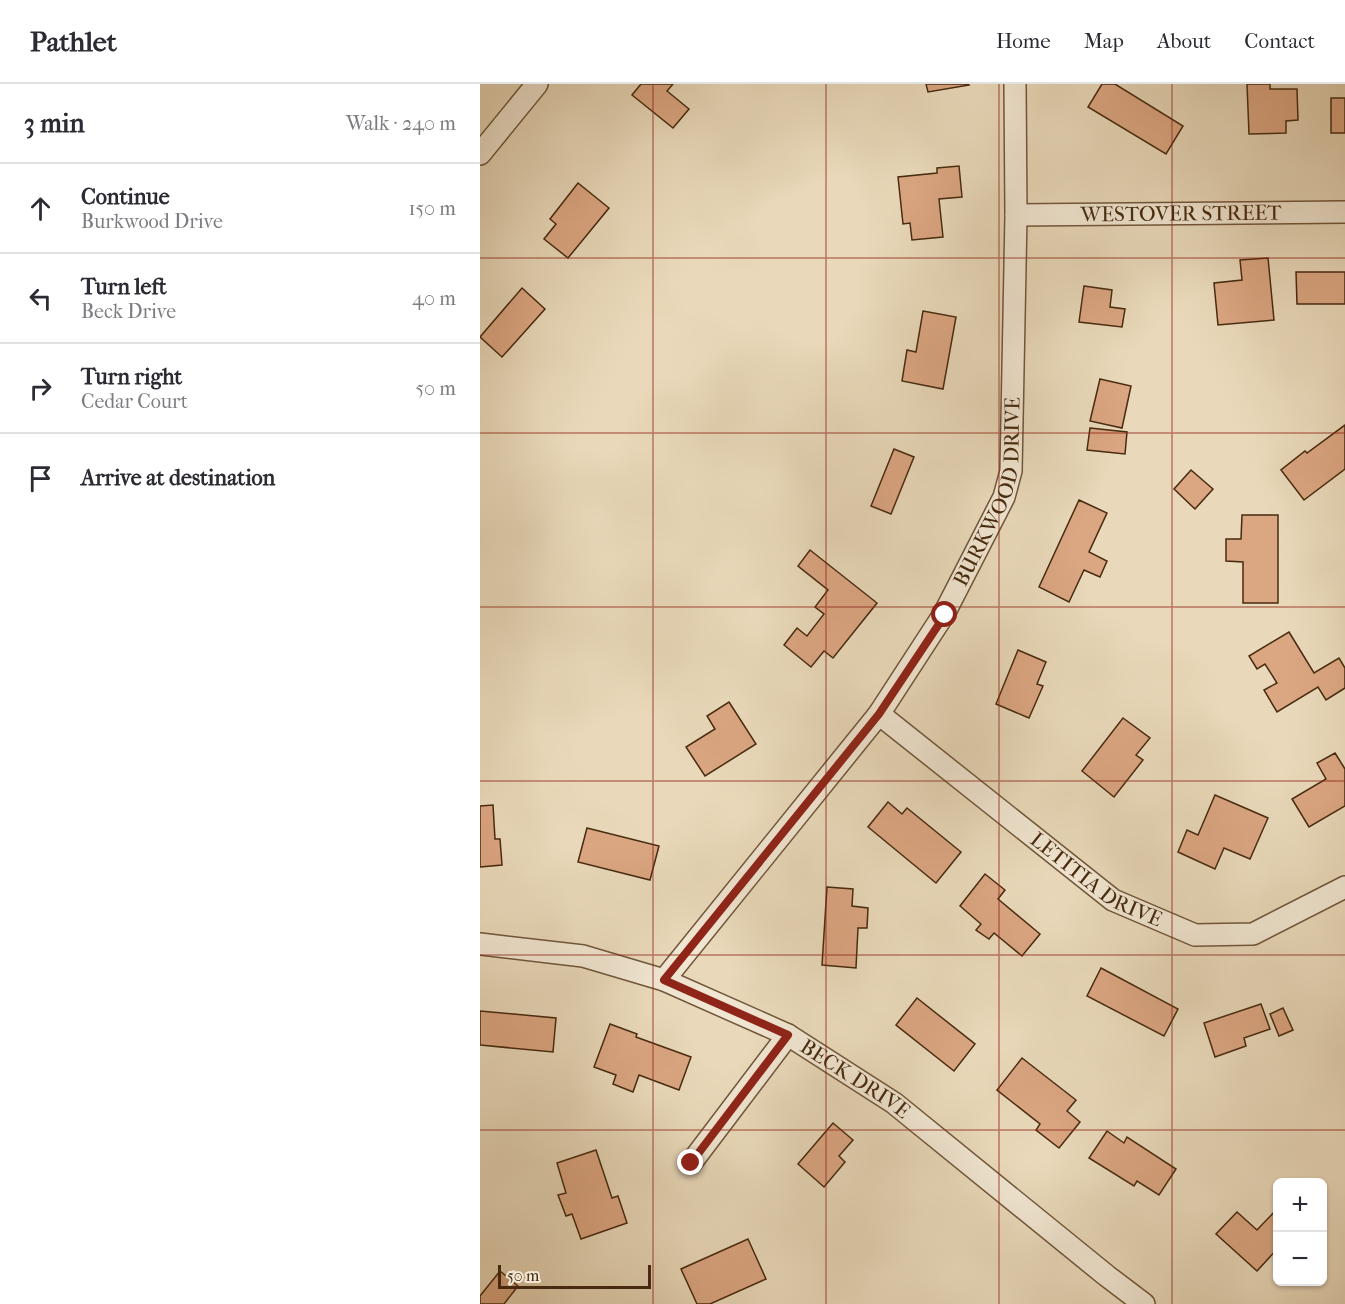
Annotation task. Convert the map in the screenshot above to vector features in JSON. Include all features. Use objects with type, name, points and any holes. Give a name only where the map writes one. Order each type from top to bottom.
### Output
[{"type":"street","points":[[480,154],[487,131],[537,84]]},
{"type":"street","name":"BURKWOOD DRIVE","points":[[664,980],[879,714],[945,615],[1004,497],[1011,471],[1016,215],[1015,84]]},
{"type":"street","name":"WESTOVER STREET","points":[[1016,215],[1345,212]]},
{"type":"street","name":"LETITIA DRIVE","points":[[879,714],[1113,900],[1195,934],[1253,934],[1345,887]]},
{"type":"street","name":"BECK DRIVE","points":[[480,944],[583,956],[664,980],[788,1035],[894,1103],[1144,1304]]},
{"type":"street","points":[[691,1163],[788,1035]]},
{"type":"building","points":[[641,84],[673,84],[667,91],[689,109],[673,128],[632,95]]},
{"type":"building","points":[[926,84],[968,84],[969,85],[928,92]]},
{"type":"building","points":[[1102,84],[1115,84],[1183,126],[1166,154],[1088,107]]},
{"type":"building","points":[[1247,84],[1270,84],[1270,89],[1297,89],[1298,120],[1286,121],[1286,133],[1249,134]]},
{"type":"building","points":[[1331,98],[1345,98],[1345,133],[1331,133]]},
{"type":"building","points":[[959,166],[962,197],[939,199],[943,237],[912,240],[910,223],[903,224],[898,177],[937,173],[937,168]]},
{"type":"building","points":[[578,183],[609,208],[568,258],[544,239],[556,224],[550,219]]},
{"type":"building","points":[[1268,258],[1274,320],[1218,325],[1214,283],[1242,280],[1240,260]]},
{"type":"building","points":[[1296,272],[1345,272],[1345,304],[1297,304]]},
{"type":"building","points":[[1084,286],[1112,290],[1110,307],[1125,309],[1122,327],[1079,322]]},
{"type":"building","points":[[522,288],[545,309],[502,357],[480,337]]},
{"type":"building","points":[[923,311],[956,317],[943,389],[902,381],[907,350],[916,352]]},
{"type":"building","points":[[1100,379],[1131,386],[1122,428],[1090,421]]},
{"type":"building","points":[[1345,425],[1345,469],[1304,500],[1281,470]]},
{"type":"building","points":[[1090,428],[1127,432],[1125,454],[1087,450]]},
{"type":"building","points":[[894,449],[914,457],[891,514],[871,506]]},
{"type":"building","points":[[1191,470],[1213,489],[1195,509],[1174,489]]},
{"type":"building","points":[[1079,500],[1107,513],[1089,552],[1107,561],[1100,577],[1084,570],[1069,602],[1039,587]]},
{"type":"building","points":[[1242,515],[1278,515],[1278,603],[1243,603],[1243,562],[1226,561],[1226,539],[1241,539]]},
{"type":"building","points":[[810,550],[877,603],[833,658],[824,651],[811,667],[784,645],[797,628],[807,636],[824,614],[815,607],[828,590],[798,566]]},
{"type":"building","points":[[1289,632],[1314,673],[1339,658],[1345,668],[1345,688],[1326,700],[1318,687],[1277,712],[1264,690],[1277,683],[1265,664],[1257,669],[1249,656]]},
{"type":"building","points":[[1018,650],[1046,662],[1037,684],[1043,686],[1029,718],[996,704]]},
{"type":"building","points":[[729,702],[756,744],[705,776],[686,747],[715,729],[707,716]]},
{"type":"building","points":[[1123,718],[1150,738],[1136,755],[1143,760],[1114,797],[1082,771]]},
{"type":"building","points":[[1335,753],[1345,769],[1345,806],[1309,827],[1292,799],[1326,779],[1317,763]]},
{"type":"building","points":[[1215,795],[1268,818],[1250,859],[1224,848],[1215,869],[1178,852],[1187,830],[1198,835]]},
{"type":"building","points":[[888,802],[902,814],[907,808],[961,852],[936,883],[868,827]]},
{"type":"building","points":[[493,805],[495,839],[500,839],[502,865],[480,867],[480,806]]},
{"type":"building","points":[[587,828],[659,846],[650,880],[578,862]]},
{"type":"building","points":[[985,874],[1005,890],[998,899],[1040,934],[1022,956],[994,933],[989,939],[976,930],[981,924],[960,906]]},
{"type":"building","points":[[827,887],[853,889],[852,906],[868,908],[867,928],[858,928],[856,968],[822,965]]},
{"type":"building","points":[[1101,968],[1178,1009],[1164,1036],[1087,996]]},
{"type":"building","points":[[917,998],[975,1044],[954,1071],[896,1025]]},
{"type":"building","points":[[1261,1004],[1270,1029],[1244,1038],[1246,1046],[1215,1057],[1204,1023]]},
{"type":"building","points":[[1283,1008],[1293,1030],[1279,1036],[1270,1014]]},
{"type":"building","points":[[480,1011],[556,1018],[553,1052],[480,1045]]},
{"type":"building","points":[[610,1024],[637,1034],[636,1037],[691,1057],[679,1090],[639,1075],[633,1092],[613,1084],[616,1075],[594,1067]]},
{"type":"building","points":[[1022,1058],[1076,1100],[1067,1111],[1080,1122],[1059,1148],[1036,1130],[1040,1124],[997,1090]]},
{"type":"building","points":[[833,1123],[853,1140],[839,1156],[845,1162],[824,1187],[798,1164]]},
{"type":"building","points":[[1107,1131],[1124,1143],[1127,1137],[1176,1169],[1159,1195],[1137,1181],[1134,1186],[1089,1158]]},
{"type":"building","points":[[596,1150],[612,1198],[618,1196],[627,1223],[581,1239],[572,1214],[566,1216],[558,1195],[566,1193],[557,1163]]},
{"type":"building","points":[[1237,1212],[1257,1230],[1273,1213],[1273,1253],[1257,1271],[1216,1234]]},
{"type":"building","points":[[748,1239],[766,1279],[710,1304],[697,1304],[681,1269]]},
{"type":"building","points":[[500,1271],[518,1286],[504,1304],[480,1304],[480,1296]]},
{"type":"route","points":[[691,1163],[788,1035],[664,980],[879,714],[945,615]]}]
